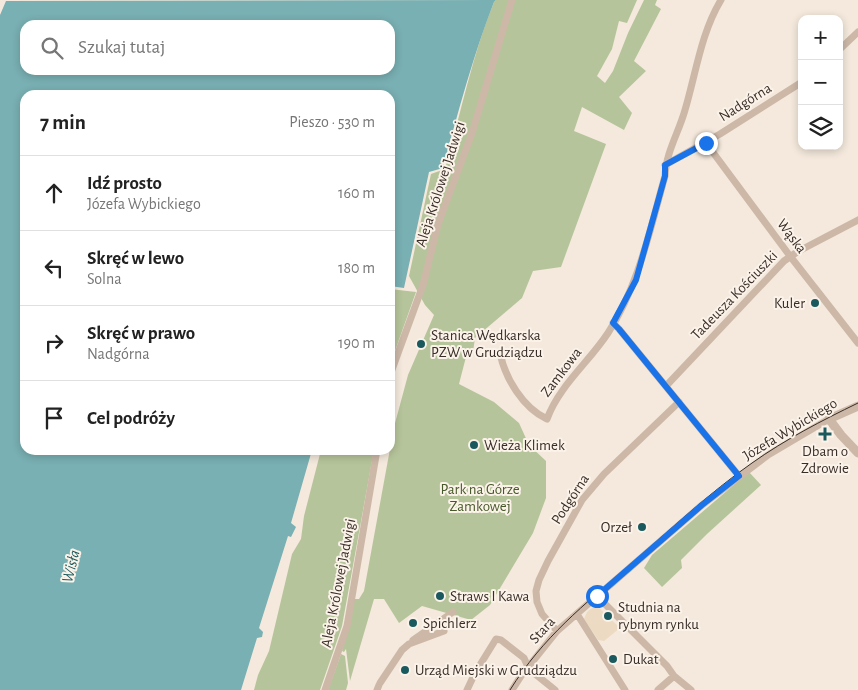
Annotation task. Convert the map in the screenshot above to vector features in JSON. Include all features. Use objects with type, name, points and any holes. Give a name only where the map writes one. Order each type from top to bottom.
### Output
[{"type":"street","name":"Aleja Królowej Jadwigi","points":[[395,361],[423,285],[438,224],[472,133],[512,0]]},
{"type":"street","points":[[721,0],[708,27],[685,111],[665,165],[665,176],[636,280],[613,323],[739,476]]},
{"type":"street","points":[[843,46],[858,32]]},
{"type":"street","name":"Nadgórna","points":[[665,165],[706,143],[798,85]]},
{"type":"street","name":"Wąska","points":[[706,143],[858,343]]},
{"type":"street","name":"Tadeusza Kościuszki","points":[[666,386],[790,256],[858,220]]},
{"type":"street","name":"Zamkowa","points":[[500,353],[507,374],[522,397],[536,414],[547,419],[557,398],[608,333],[613,323]]},
{"type":"street","name":"Podgórna","points":[[557,631],[542,614],[536,602],[539,580],[548,561],[582,500],[604,474],[679,402]]},
{"type":"street","name":"Józefa Wybickiego","points":[[577,614],[702,505],[739,476],[768,455],[829,419],[858,406]]},
{"type":"street","points":[[829,419],[858,453]]},
{"type":"street","name":"Aleja Królowej Jadwigi","points":[[325,690],[347,626],[376,455]]},
{"type":"street","points":[[597,596],[667,666],[674,676],[691,690]]},
{"type":"street","points":[[379,686],[395,658],[402,650],[425,630],[453,612]]},
{"type":"street","points":[[577,614],[625,690]]},
{"type":"street","name":"Stara","points":[[512,690],[557,631],[577,614]]},
{"type":"street","points":[[409,644],[444,631]]},
{"type":"street","points":[[467,690],[496,639],[501,640],[524,658],[529,669],[554,690]]},
{"type":"street","points":[[658,690],[674,676]]},
{"type":"green space","name":"Park na Górze Zamkowej","points":[[496,0],[637,0],[627,23],[619,21],[612,49],[597,76],[605,83],[613,71],[644,0],[657,0],[655,5],[661,9],[634,61],[646,71],[619,97],[632,113],[624,130],[582,107],[574,131],[606,144],[561,267],[533,271],[522,298],[475,338],[473,352],[467,353],[459,384],[494,402],[519,423],[529,445],[546,461],[546,498],[533,533],[490,605],[471,620],[422,606],[399,623],[384,599],[374,599],[350,681],[346,649],[344,652],[342,651],[354,599],[359,599],[364,591],[389,455],[395,455],[395,423],[408,375],[434,315],[425,305],[409,276],[431,174],[445,169],[473,64]]},
{"type":"green space","points":[[395,290],[416,292],[395,351]]},
{"type":"green space","points":[[320,455],[373,455],[342,626],[320,690],[254,690],[258,675],[269,651],[292,554],[301,539],[304,516]]},
{"type":"green space","points":[[749,472],[761,485],[681,560],[682,568],[662,587],[644,568],[652,555]]},
{"type":"green space","points":[[341,654],[345,656],[348,683],[346,690],[328,690]]},
{"type":"shaded area","points":[[596,605],[620,628],[604,641],[598,640],[584,619],[587,612]]},
{"type":"water","name":"Wisła","points":[[496,0],[486,22],[473,63],[443,168],[429,172],[404,288],[395,287],[395,90],[20,90],[20,455],[311,455],[291,523],[296,527],[291,537],[288,536],[259,628],[263,632],[262,637],[257,638],[241,690],[0,690],[0,15],[6,1]]},
{"type":"tram line","points":[[510,690],[536,654],[565,623],[705,499],[752,463],[778,446],[858,403]]},
{"type":"place","name":"Kuler","points":[[815,303]]},
{"type":"place","name":"Stanica Wędkarska PZW w Grudziądzu","points":[[421,344]]},
{"type":"place","name":"Dbam o Zdrowie","points":[[825,434]]},
{"type":"place","name":"Wieża Klimek","points":[[474,445]]},
{"type":"place","name":"Orzeł","points":[[642,527]]},
{"type":"place","name":"Straws I Kawa","points":[[440,596]]},
{"type":"place","name":"Studnia na rybnym rynku","points":[[608,616]]},
{"type":"place","name":"Spichlerz","points":[[413,623]]},
{"type":"place","name":"Dukat","points":[[613,659]]},
{"type":"place","name":"Urząd Miejski w Grudziądzu","points":[[405,670]]},
{"type":"route","points":[[597,596],[702,505],[739,476],[613,323],[636,280],[665,176],[665,165],[706,143]]}]
